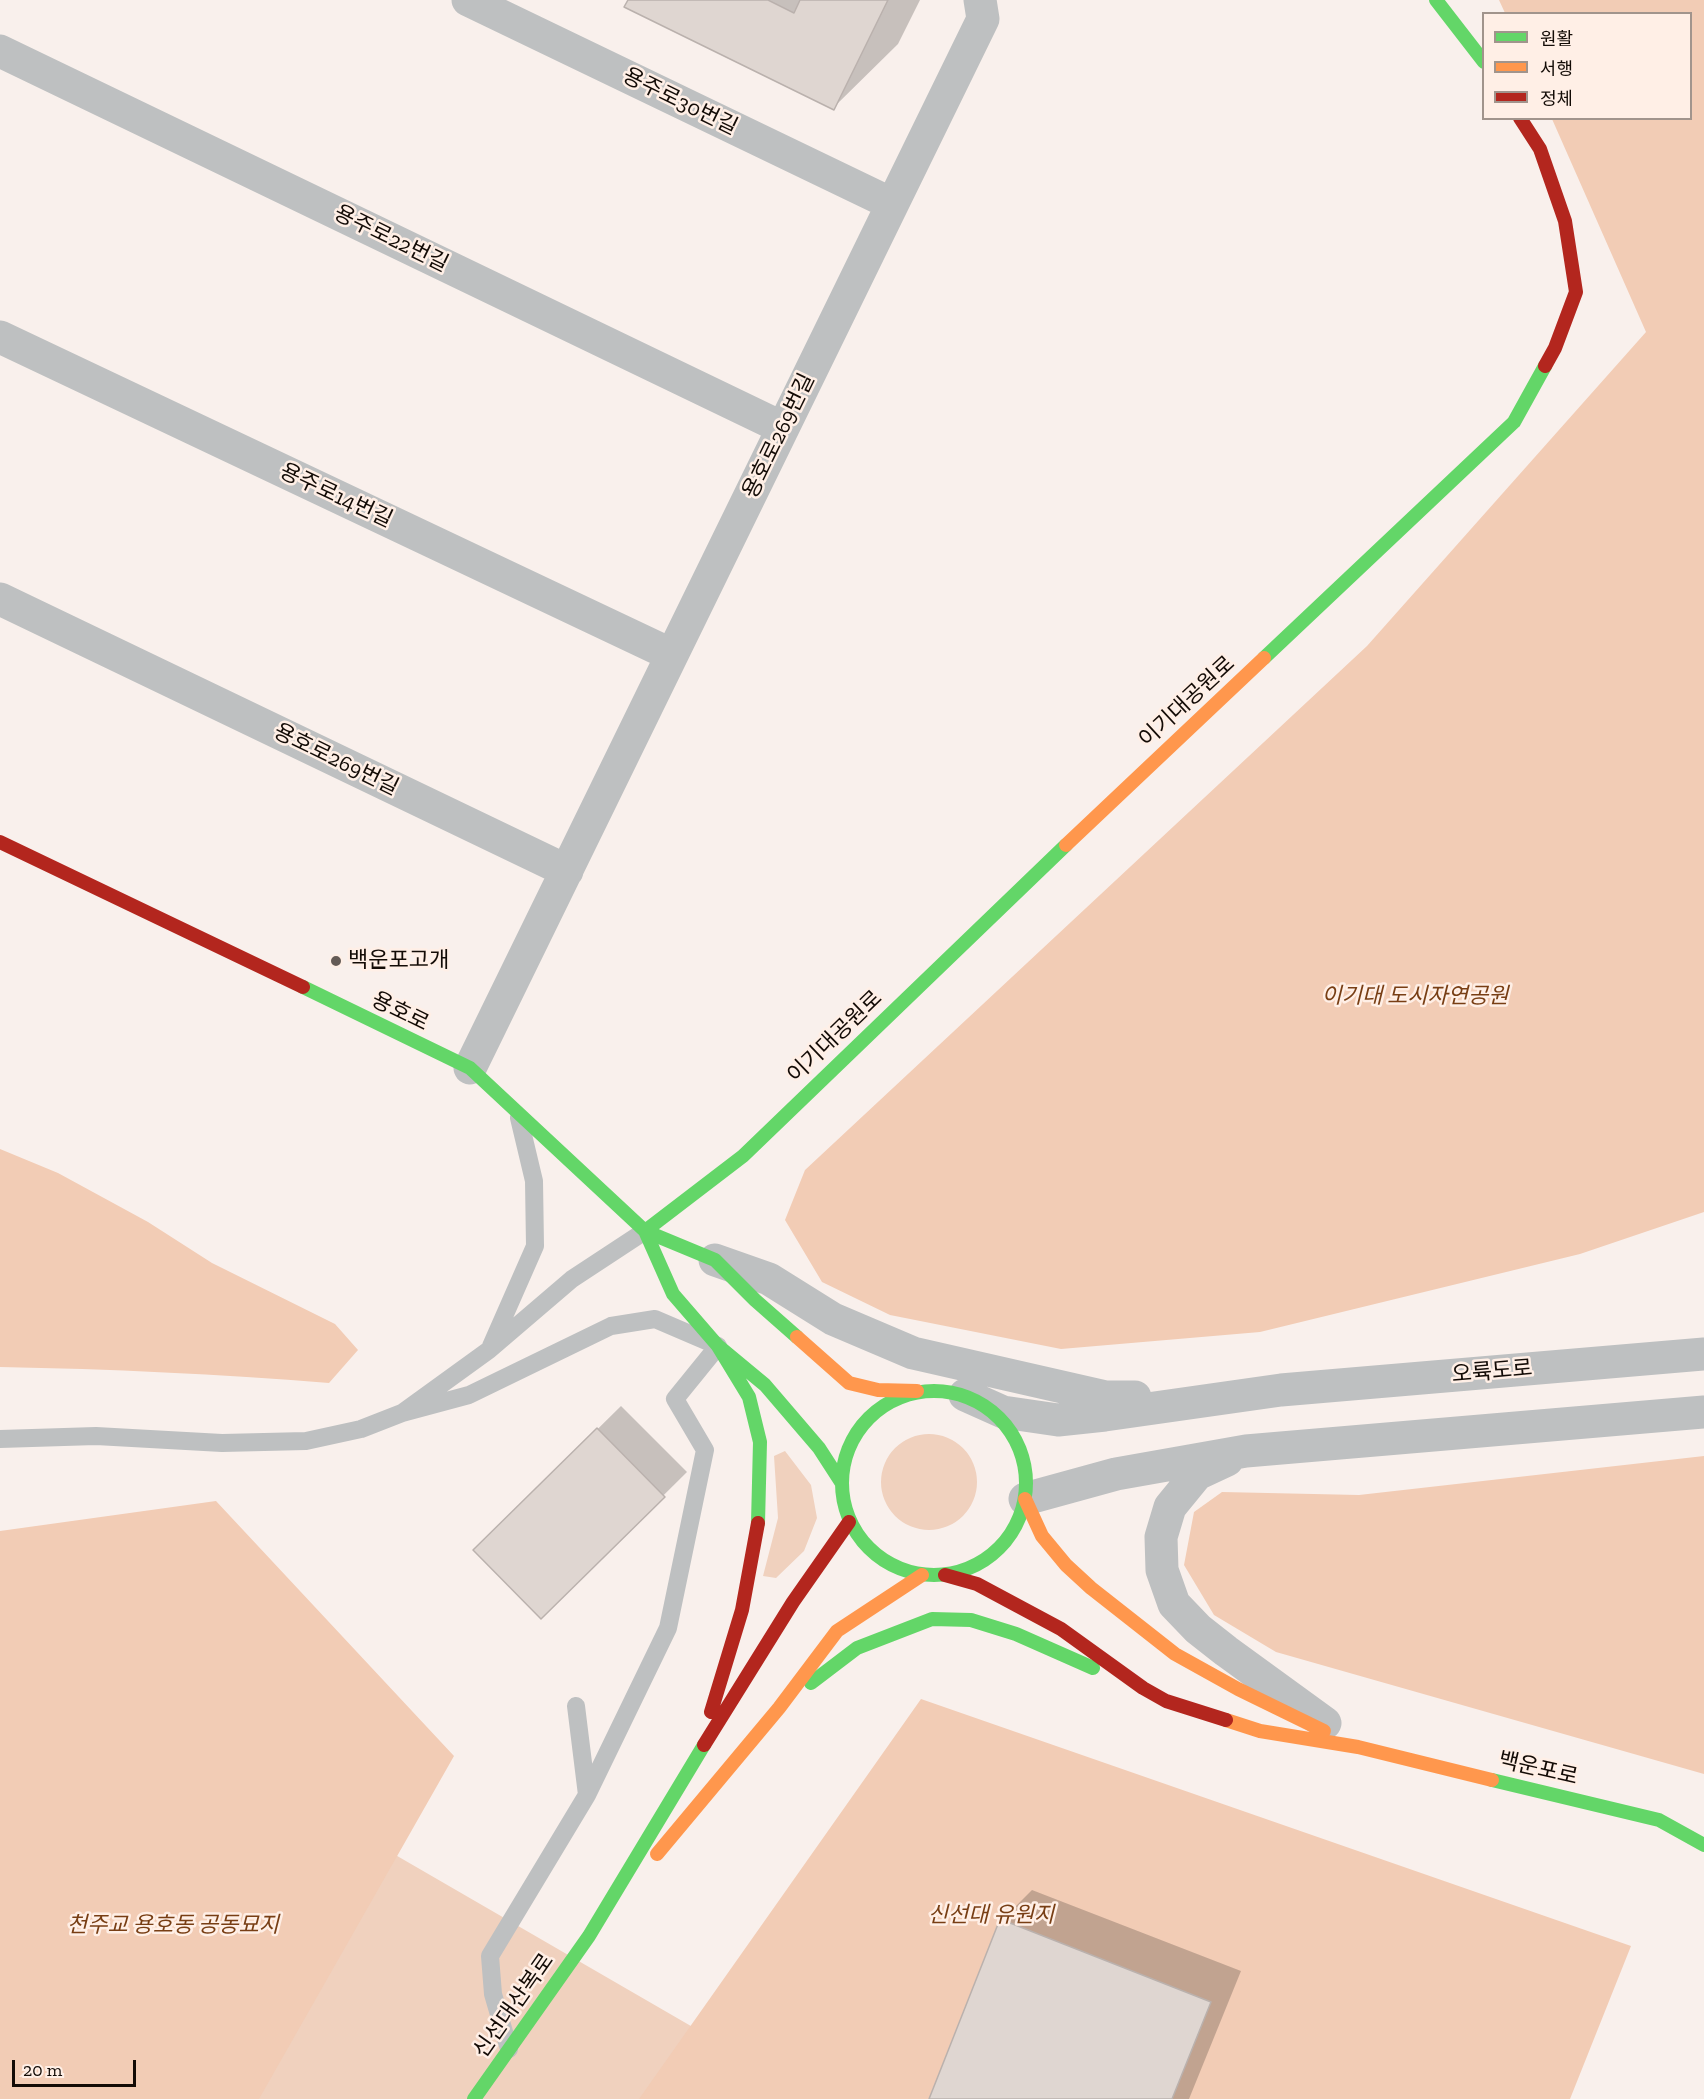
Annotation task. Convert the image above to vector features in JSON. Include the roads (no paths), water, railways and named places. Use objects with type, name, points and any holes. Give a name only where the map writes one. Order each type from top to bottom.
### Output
[{"type":"main road","points":[[1436,0],[1482,59]]},
{"type":"main road","name":"이기대공원로","points":[[645,1231],[743,1156],[970,935],[1514,422],[1555,348],[1576,292],[1565,221],[1540,149],[1521,120]]},
{"type":"main road","name":"용호로","points":[[0,842],[470,1068],[645,1231]]},
{"type":"main road","points":[[645,1231],[715,1260],[755,1300],[849,1383],[878,1390],[941,1390],[965,1395],[988,1407],[1007,1425],[1020,1447],[1026,1473],[1025,1499],[1016,1526],[998,1550],[973,1567],[945,1575]]},
{"type":"main road","points":[[645,1231],[673,1294],[718,1347],[749,1397],[760,1442],[760,1515],[742,1610],[692,1766]]},
{"type":"main road","points":[[718,1347],[765,1386],[819,1448],[841,1482]]},
{"type":"main road","points":[[917,1391],[887,1403],[862,1423],[846,1451],[841,1482],[843,1503],[849,1522],[867,1548],[892,1566],[922,1575],[945,1575],[977,1584],[1061,1629],[1143,1688],[1166,1701],[1260,1731],[1358,1747]]},
{"type":"main road","points":[[1025,1499],[1042,1536],[1066,1565],[1091,1588],[1175,1654],[1238,1689],[1358,1747]]},
{"type":"main road","points":[[589,1936],[794,1602],[849,1522]]},
{"type":"main road","points":[[589,1936],[778,1708],[837,1631],[922,1575]]},
{"type":"main road","points":[[778,1708],[857,1648],[932,1619],[971,1620],[1016,1634],[1051,1651],[1143,1688]]},
{"type":"main road","name":"백운포로","points":[[1358,1747],[1659,1820],[1704,1845]]},
{"type":"main road","name":"신선대산복로","points":[[474,2099],[589,1936]]},
{"type":"street","name":"용주로30번길","points":[[468,0],[892,204]]},
{"type":"street","name":"용호로269번길","points":[[470,1068],[983,19],[980,0]]},
{"type":"street","name":"용주로22번길","points":[[0,51],[783,428]]},
{"type":"street","name":"용주로14번길","points":[[0,337],[672,655]]},
{"type":"street","name":"용호로269번길","points":[[0,599],[567,871]]},
{"type":"street","points":[[715,1260],[769,1279],[833,1319],[913,1353],[1106,1397],[1227,1398]]},
{"type":"street","name":"오륙도로","points":[[1227,1398],[1281,1390],[1704,1354]]},
{"type":"street","points":[[965,1395],[1003,1412],[1058,1420],[1227,1398]]},
{"type":"street","points":[[1025,1499],[1116,1474],[1246,1451],[1704,1412]]},
{"type":"street","points":[[1246,1451],[1197,1474],[1170,1507],[1161,1537],[1162,1570],[1174,1604],[1198,1629],[1226,1652],[1281,1689],[1358,1747]]},
{"type":"lane","points":[[489,1350],[536,1246],[534,1181],[518,1113]]},
{"type":"lane","points":[[402,1413],[489,1350],[572,1279],[645,1231]]},
{"type":"lane","points":[[0,1439],[96,1436],[222,1443],[306,1441],[361,1430],[402,1413],[469,1395],[611,1326],[655,1319],[718,1347],[675,1399],[705,1450],[668,1628],[587,1795],[490,1956],[493,1994],[509,2049]]},
{"type":"lane","points":[[576,1706],[587,1795]]},
{"type":"place","name":"백운포고개","points":[[336,961]]},
{"type":"park label","name":"이기대 도시자연공원","points":[[1415,997]]},
{"type":"park label","name":"신선대 유원지","points":[[991,1916]]},
{"type":"park label","name":"천주교 용호동 공동묘지","points":[[173,1926]]}]
